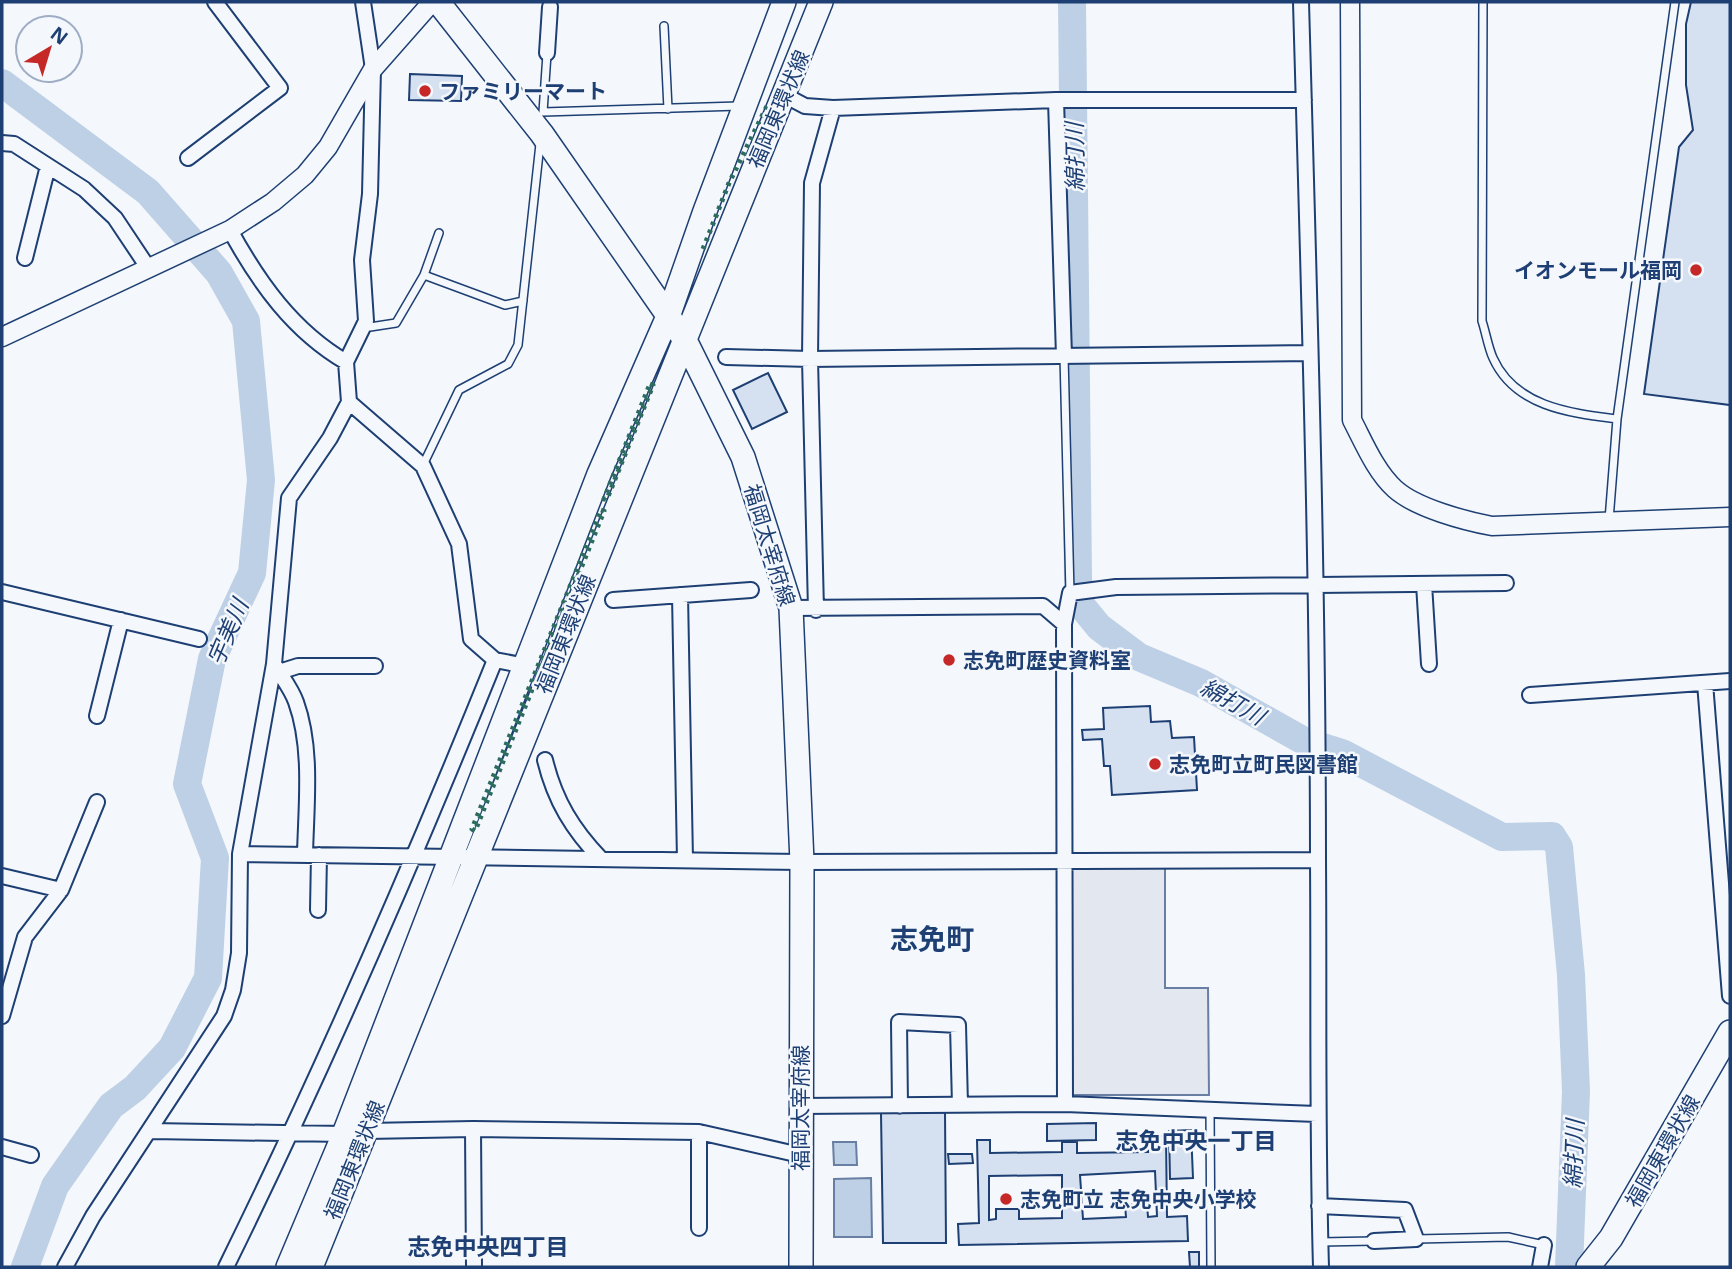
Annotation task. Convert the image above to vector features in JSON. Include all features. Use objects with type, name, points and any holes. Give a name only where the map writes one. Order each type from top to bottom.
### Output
[{"type":"main road","name":"福岡太宰府線","points":[[438,2],[542,123],[685,340],[743,457],[791,608],[802,862],[801,1267]]},
{"type":"main road","name":"福岡東環状線","points":[[288,1267],[344,1134],[598,474],[669,314],[784,2]]},
{"type":"main road","name":"福岡東環状線","points":[[311,1267],[821,2]]},
{"type":"main road","name":"福岡東環状線","points":[[1588,1267],[1611,1238],[1730,1032]]},
{"type":"street","points":[[188,158],[281,88],[215,2]]},
{"type":"street","points":[[65,1267],[93,1216],[224,1017],[233,990],[239,953],[240,854],[276,668],[289,498],[330,439],[349,402],[346,362],[364,325],[362,260],[370,194],[373,69],[363,2]]},
{"type":"street","points":[[2,337],[226,231],[273,202],[305,175],[328,148],[373,69],[432,2]]},
{"type":"street","points":[[1301,2],[1315,586],[1317,1114],[1321,1267]]},
{"type":"street","points":[[1350,2],[1352,420],[1374,461],[1396,490],[1457,520],[1492,526],[1730,517]]},
{"type":"street","points":[[547,52],[550,4]]},
{"type":"street","points":[[784,95],[805,106],[833,108],[1056,100],[1304,100]]},
{"type":"street","points":[[1056,100],[1064,356]]},
{"type":"street","points":[[816,610],[810,359],[812,183],[833,108]]},
{"type":"street","points":[[8,144],[83,189],[115,218],[154,266]]},
{"type":"street","points":[[25,258],[48,166]]},
{"type":"street","points":[[226,231],[272,298],[319,346],[346,362]]},
{"type":"street","points":[[726,357],[810,359],[1310,353]]},
{"type":"street","points":[[349,402],[423,466],[459,544],[471,639],[495,660],[526,666]]},
{"type":"street","points":[[1065,1104],[1064,624],[1070,593],[1116,587],[1506,583]]},
{"type":"street","points":[[1424,584],[1429,664]]},
{"type":"street","points":[[613,600],[751,590]]},
{"type":"street","points":[[2,592],[199,639]]},
{"type":"street","points":[[680,595],[685,860]]},
{"type":"street","points":[[791,608],[816,610],[1043,606],[1064,624]]},
{"type":"street","points":[[97,716],[121,620]]},
{"type":"street","points":[[226,1267],[291,1134],[415,857],[495,660]]},
{"type":"street","points":[[276,668],[375,666]]},
{"type":"street","points":[[276,668],[296,702],[303,735],[318,910]]},
{"type":"street","points":[[1530,695],[1730,681]]},
{"type":"street","points":[[1705,683],[1730,996]]},
{"type":"street","points":[[545,761],[562,809],[577,834],[601,859]]},
{"type":"street","points":[[2,1016],[25,937],[61,890],[97,802]]},
{"type":"street","points":[[240,854],[802,862],[1318,860]]},
{"type":"street","points":[[2,876],[61,890]]},
{"type":"street","points":[[900,1105],[900,1022],[958,1024],[960,1105]]},
{"type":"street","points":[[800,1106],[1065,1104],[1317,1114]]},
{"type":"street","points":[[367,1131],[473,1129],[699,1132],[800,1155]]},
{"type":"street","points":[[473,1129],[474,1267]]},
{"type":"street","points":[[151,1131],[344,1134]]},
{"type":"street","points":[[699,1132],[699,1228]]},
{"type":"street","points":[[2,1147],[30,1155]]},
{"type":"street","points":[[1319,1206],[1405,1210],[1416,1239],[1374,1241]]},
{"type":"street","points":[[1540,1267],[1544,1245]]},
{"type":"lane","points":[[1483,2],[1482,321],[1493,359],[1516,389],[1539,402],[1563,413],[1617,419]]},
{"type":"lane","points":[[1609,520],[1617,419],[1675,2]]},
{"type":"lane","points":[[664,26],[668,109]]},
{"type":"lane","points":[[423,466],[459,390],[508,364],[518,345],[547,52]]},
{"type":"lane","points":[[542,123],[668,109],[747,106]]},
{"type":"lane","points":[[2,134],[8,144]]},
{"type":"lane","points":[[364,325],[370,327],[397,323],[424,275],[439,233]]},
{"type":"lane","points":[[424,275],[505,305],[523,301]]},
{"type":"lane","points":[[1064,356],[1070,593]]},
{"type":"lane","points":[[1210,1110],[1211,1267]]},
{"type":"lane","points":[[1416,1239],[1508,1237],[1544,1245]]},
{"type":"lane","points":[[1320,1242],[1374,1241]]},
{"type":"shaded area","points":[[1069,866],[1165,866],[1165,988],[1208,988],[1209,1095],[1070,1095]]},
{"type":"water","points":[[833,1142],[856,1142],[857,1165],[834,1165]]},
{"type":"water","points":[[871,1178],[872,1237],[834,1237],[834,1179]]},
{"type":"building","name":"イオンモール福岡","points":[[1691,2],[1730,2],[1730,405],[1644,394],[1679,147],[1693,130],[1686,85],[1686,24]]},
{"type":"building","points":[[410,74],[462,76],[461,101],[409,100]]},
{"type":"building","points":[[768,373],[787,412],[752,429],[733,390]]},
{"type":"building","points":[[1150,706],[1151,722],[1170,721],[1172,738],[1194,737],[1197,790],[1112,795],[1110,766],[1104,766],[1102,739],[1083,740],[1082,730],[1104,729],[1103,708]]},
{"type":"building","points":[[945,1112],[946,1243],[883,1243],[881,1113]]},
{"type":"building","points":[[1096,1123],[1096,1140],[1047,1141],[1047,1124]]},
{"type":"building","points":[[1191,1130],[1193,1178],[1170,1179],[1169,1131]]},
{"type":"building","points":[[1148,1136],[1166,1136],[1167,1217],[1187,1216],[1188,1241],[959,1245],[958,1224],[979,1223],[977,1140],[990,1140],[990,1153],[1062,1152],[1062,1142],[1077,1142],[1077,1153],[1148,1152]],"holes":[[[1155,1171],[1157,1216],[1148,1217],[1147,1204],[1125,1205],[1126,1217],[1083,1219],[1080,1175]],[[1062,1175],[1062,1218],[1019,1219],[1019,1209],[996,1209],[996,1219],[989,1220],[989,1176]]]},
{"type":"building","points":[[948,1154],[972,1154],[973,1163],[949,1164]]},
{"type":"building","points":[[1189,1252],[1199,1252],[1199,1267],[1190,1267]]},
{"type":"waterway","name":"綿打川","points":[[1072,2],[1078,579],[1081,605],[1099,627],[1139,657],[1201,683],[1304,741],[1342,753],[1502,837],[1552,836],[1559,847],[1571,975],[1576,1091],[1569,1267]]},
{"type":"waterway","name":"宇美川","points":[[2,83],[148,192],[219,273],[246,321],[261,480],[252,573],[212,659],[187,784],[215,858],[208,978],[172,1048],[135,1088],[111,1106],[55,1186],[25,1267]]},
{"type":"hedge","points":[[703,249],[729,183],[769,102]]},
{"type":"hedge","points":[[650,384],[653,385],[607,499],[604,499],[650,384]]},
{"type":"hedge","points":[[601,510],[604,511],[475,831],[472,829],[601,510]]},
{"type":"place","name":"ファミリーマート","points":[[425,91]]},
{"type":"place","name":"イオンモール福岡","points":[[1696,270]]},
{"type":"place","name":"志免町歴史資料室","points":[[949,660]]},
{"type":"place","name":"志免町立町民図書館","points":[[1155,764]]},
{"type":"place","name":"志免町立 志免中央小学校","points":[[1006,1199]]},
{"type":"district","name":"志免町","points":[[932,938]]},
{"type":"district","name":"志免中央一丁目","points":[[1196,1140]]},
{"type":"district","name":"志免中央四丁目","points":[[488,1246]]}]
